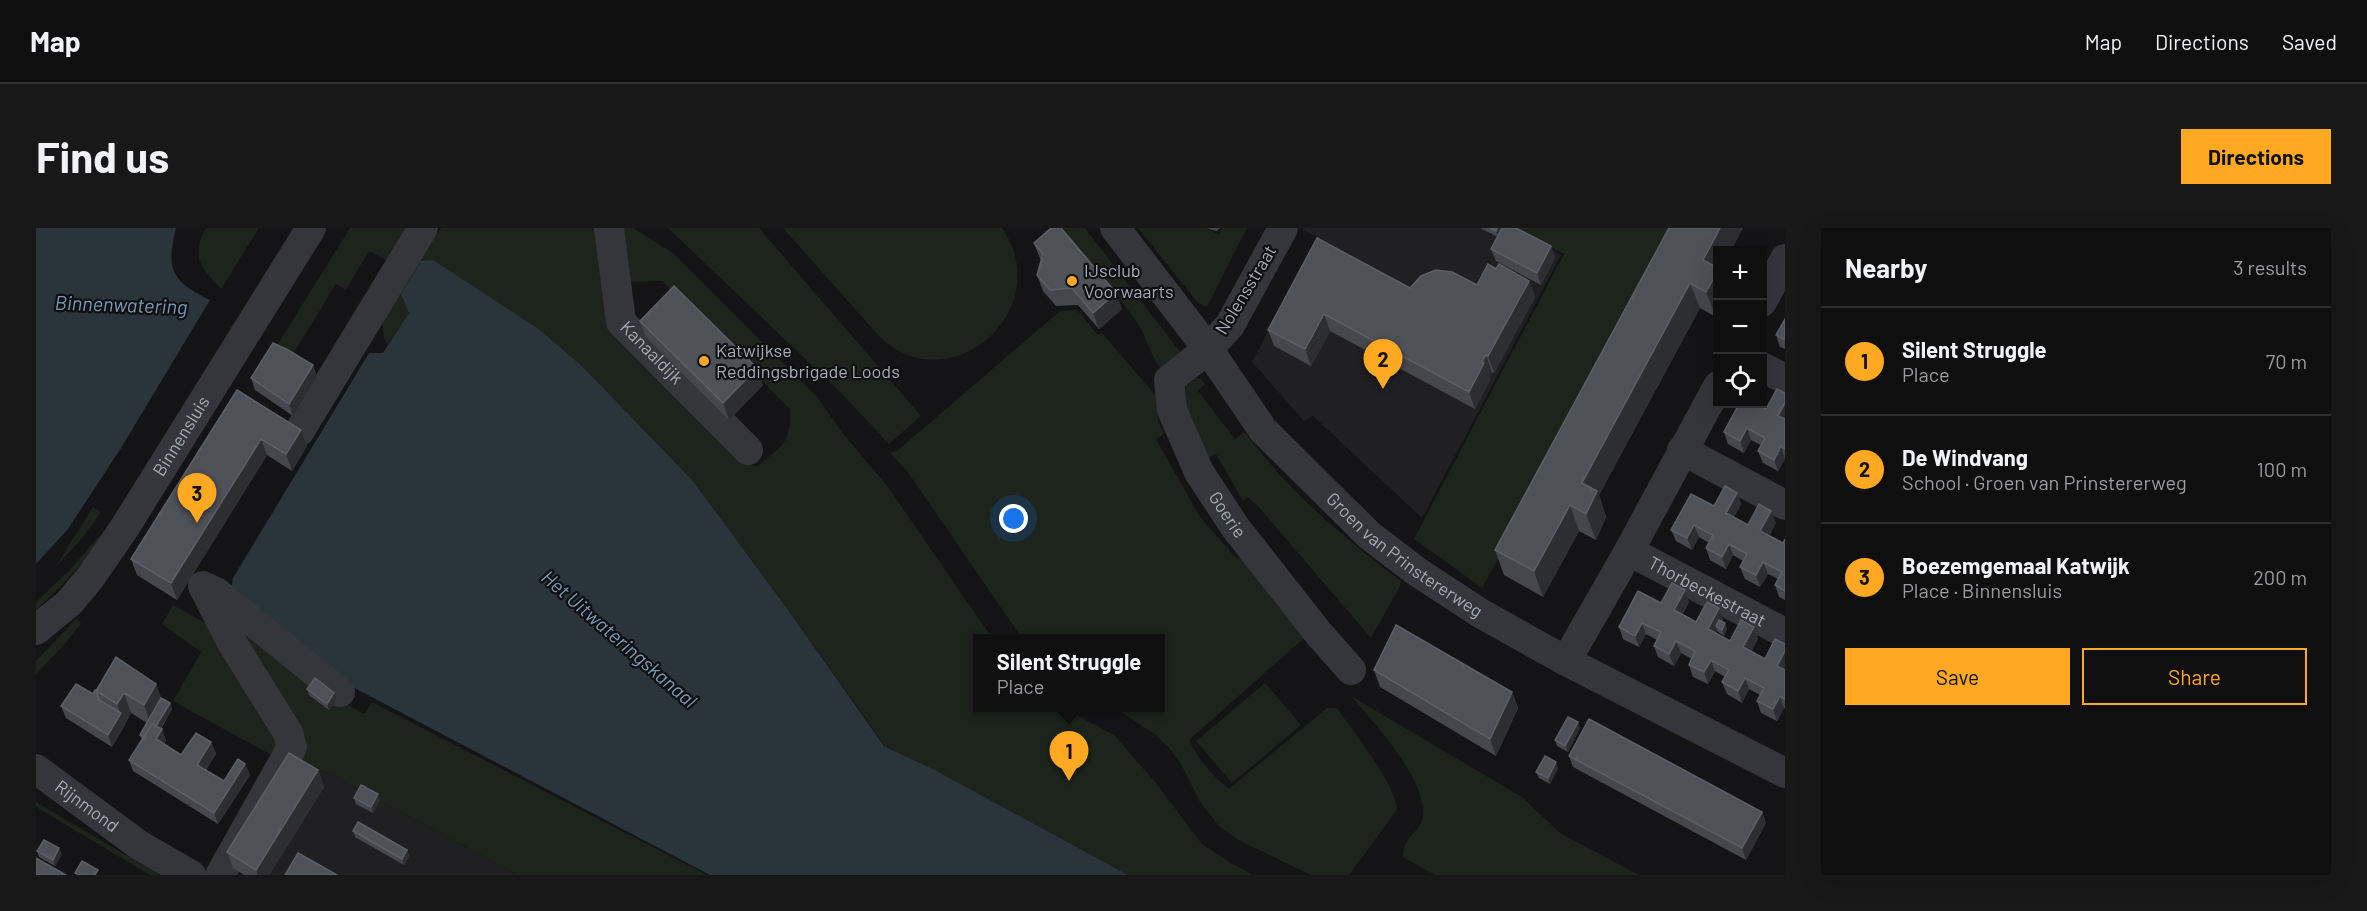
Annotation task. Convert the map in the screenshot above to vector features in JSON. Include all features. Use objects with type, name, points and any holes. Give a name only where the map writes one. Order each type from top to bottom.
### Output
[{"type":"street","name":"Binnensluis","points":[[36,630],[69,603],[96,570],[311,228]]},
{"type":"street","points":[[298,432],[423,228]]},
{"type":"street","name":"Kanaaldijk","points":[[609,228],[621,322],[748,450]]},
{"type":"street","name":"Groen van Prinstererweg","points":[[1115,228],[1208,350],[1263,430],[1356,525],[1416,571],[1480,613],[1566,661],[1785,773]]},
{"type":"street","name":"Nolensstraat","points":[[1208,350],[1230,325],[1283,228]]},
{"type":"street","points":[[1763,300],[1785,259]]},
{"type":"street","name":"Goerie","points":[[1208,350],[1169,380],[1172,410],[1190,452],[1199,472],[1235,527],[1319,634],[1351,670]]},
{"type":"street","points":[[1767,370],[1785,379]]},
{"type":"street","name":"Thorbeckestraat","points":[[1566,661],[1629,551],[1713,395]]},
{"type":"street","points":[[1682,450],[1785,505]]},
{"type":"street","name":"Thorbeckestraat","points":[[1629,551],[1785,633]]},
{"type":"street","points":[[220,875],[292,747],[288,733],[231,641],[203,586],[216,592],[340,692]]},
{"type":"street","name":"Rijnmond","points":[[36,769],[139,845],[191,875]]},
{"type":"street","name":"Rijnmond","points":[[36,791],[90,824],[139,845]]},
{"type":"shaded area","points":[[206,228],[259,228],[221,289],[203,268],[198,254],[201,238]]},
{"type":"shaded area","points":[[350,228],[412,228],[390,262],[369,251],[346,290],[336,284],[290,359],[274,350]]},
{"type":"shaded area","points":[[441,228],[595,228],[609,324],[725,447],[756,467],[778,449],[787,438],[790,409],[662,281],[622,282],[615,228],[633,228],[673,253],[817,397],[844,435],[888,487],[989,634],[973,634],[973,712],[1071,712],[1114,735],[1156,783],[1202,844],[1253,875],[1128,875],[935,770],[885,746],[693,481],[585,369],[409,313],[388,345],[384,338],[382,321]]},
{"type":"shaded area","points":[[668,228],[759,228],[921,416],[889,444],[842,394]]},
{"type":"shaded area","points":[[783,228],[1002,228],[1016,259],[1016,289],[1006,317],[987,339],[963,354],[934,360],[905,354],[878,335]]},
{"type":"shaded area","points":[[1054,228],[1085,228],[1181,353],[1162,370],[1140,327],[1128,310],[1064,234]]},
{"type":"shaded area","points":[[1138,228],[1206,228],[1219,235],[1223,228],[1247,228],[1207,307],[1198,303]]},
{"type":"shaded area","points":[[1304,228],[1510,228],[1561,255],[1422,518],[1313,416],[1304,421],[1252,362],[1318,237],[1303,230]]},
{"type":"shaded area","points":[[1514,228],[1681,228],[1482,588],[1414,539],[1564,254]]},
{"type":"shaded area","points":[[1077,310],[1098,335],[1102,333],[1157,397],[1158,421],[1164,434],[1156,439],[1200,517],[1237,559],[1244,554],[1312,631],[1189,740],[1206,767],[1229,789],[1327,708],[1337,708],[1389,785],[1397,810],[1349,875],[1311,875],[1240,841],[1219,826],[1200,802],[1182,766],[1170,749],[1156,735],[1121,712],[1165,712],[1165,634],[1019,634],[907,471],[890,453],[897,451],[1060,311]]},
{"type":"shaded area","points":[[1197,378],[1205,384],[1198,391],[1235,439],[1245,432],[1279,474],[1317,512],[1401,581],[1371,638],[1256,504],[1248,497],[1243,501],[1216,454],[1208,458],[1183,399],[1186,386]]},
{"type":"shaded area","points":[[93,507],[101,512],[84,536],[54,569]]},
{"type":"shaded area","points":[[98,537],[101,539],[86,558],[36,610],[36,602],[69,571]]},
{"type":"shaded area","points":[[173,605],[205,623],[234,617],[295,666],[329,710],[337,699],[364,714],[372,702],[707,875],[518,875],[332,775],[276,754],[273,756],[173,701],[201,652],[162,624]]},
{"type":"shaded area","points":[[76,619],[81,623],[64,645],[36,674],[36,661]]},
{"type":"shaded area","points":[[1265,683],[1301,725],[1232,783],[1196,741]]},
{"type":"shaded area","points":[[1351,696],[1522,797],[1560,833],[1639,875],[1435,875],[1403,857],[1406,844],[1422,822],[1423,817],[1422,802],[1417,786],[1398,753]]},
{"type":"shaded area","points":[[276,754],[332,775],[518,875],[247,875]]},
{"type":"shaded area","points":[[36,802],[160,875],[150,875],[36,807]]},
{"type":"water","name":"Binnenwatering","points":[[36,228],[176,228],[172,254],[175,273],[187,287],[210,300],[121,448],[68,529],[36,564]]},
{"type":"water","name":"Het Uitwateringskanaal","points":[[433,260],[540,330],[585,369],[693,481],[884,746],[935,770],[1128,875],[710,875],[345,683],[231,589],[233,578],[369,353],[383,353],[409,313],[401,294],[421,261]]},
{"type":"building","name":"IJsclub Voorwaarts","points":[[1051,228],[1061,228],[1116,293],[1093,313],[1072,288],[1050,290],[1037,275],[1043,254],[1034,243]]},
{"type":"building","points":[[1502,228],[1516,228],[1551,246],[1537,273],[1491,249]]},
{"type":"building","points":[[1669,228],[1720,228],[1703,260],[1713,265],[1713,280],[1706,292],[1690,283],[1582,483],[1597,491],[1586,514],[1570,505],[1534,571],[1495,550]]},
{"type":"building","points":[[1317,238],[1410,288],[1421,276],[1436,270],[1452,272],[1477,285],[1488,264],[1496,269],[1499,264],[1529,281],[1488,356],[1486,355],[1482,362],[1484,363],[1469,392],[1324,314],[1305,349],[1268,330]]},
{"type":"building","name":"Katwijkse Reddingsbrigade Loods","points":[[674,286],[757,368],[723,403],[640,321]]},
{"type":"building","points":[[1785,319],[1785,340],[1776,335]]},
{"type":"building","points":[[273,343],[313,365],[289,404],[251,378]]},
{"type":"building","points":[[1777,389],[1785,393],[1785,403],[1778,416],[1785,419],[1785,449],[1781,446],[1774,460],[1758,451],[1765,438],[1747,428],[1740,441],[1724,432],[1737,408],[1767,407]]},
{"type":"building","points":[[237,390],[301,430],[286,454],[261,439],[171,583],[131,559]]},
{"type":"building","points":[[1725,486],[1737,493],[1726,513],[1748,525],[1759,504],[1771,511],[1760,531],[1783,543],[1785,539],[1785,591],[1775,585],[1782,572],[1763,562],[1756,575],[1740,567],[1747,554],[1729,544],[1722,557],[1706,548],[1713,535],[1694,525],[1687,538],[1671,530],[1691,494],[1714,506]]},
{"type":"building","points":[[1672,583],[1685,590],[1674,610],[1696,622],[1707,602],[1719,608],[1708,629],[1730,641],[1741,620],[1754,627],[1743,647],[1765,659],[1775,639],[1785,644],[1785,651],[1777,666],[1785,670],[1785,699],[1780,696],[1773,709],[1757,701],[1764,688],[1745,678],[1738,691],[1722,682],[1729,670],[1711,660],[1704,672],[1689,665],[1695,651],[1676,641],[1669,654],[1654,646],[1661,632],[1642,623],[1635,636],[1619,627],[1638,591],[1661,603]]},
{"type":"building","points":[[1719,620],[1725,623],[1722,630],[1716,626]]},
{"type":"building","points":[[1396,625],[1512,692],[1490,739],[1374,670]]},
{"type":"building","points":[[116,657],[156,684],[144,705],[124,693],[117,704],[96,691]]},
{"type":"building","points":[[315,678],[334,693],[327,704],[307,689]]},
{"type":"building","points":[[76,684],[93,694],[95,690],[99,700],[121,713],[108,735],[61,706]]},
{"type":"building","points":[[161,698],[170,703],[156,726],[152,724],[144,737],[140,735]]},
{"type":"building","points":[[1568,717],[1578,722],[1565,746],[1555,740]]},
{"type":"building","points":[[1589,719],[1762,812],[1742,848],[1569,756]]},
{"type":"building","points":[[152,724],[162,729],[156,739],[181,755],[196,733],[211,742],[197,765],[224,781],[238,759],[245,764],[214,813],[129,760]]},
{"type":"building","points":[[289,753],[318,770],[256,870],[227,852]]},
{"type":"building","points":[[1545,756],[1556,762],[1548,778],[1536,772]]},
{"type":"building","points":[[361,785],[378,794],[371,807],[354,798]]},
{"type":"building","points":[[358,822],[407,850],[402,859],[353,831]]},
{"type":"building","points":[[44,840],[59,848],[53,860],[37,851]]},
{"type":"building","points":[[298,853],[337,875],[285,875]]},
{"type":"building","points":[[36,858],[66,875],[36,875]]},
{"type":"building","points":[[82,861],[98,870],[95,875],[75,873]]},
{"type":"place","name":"IJsclub Voorwaarts","points":[[1072,281]]},
{"type":"place","name":"Katwijkse Reddingsbrigade Loods","points":[[704,361]]},
{"type":"place","name":"De Windvang","points":[[1383,389]]},
{"type":"place","name":"Boezemgemaal Katwijk","points":[[197,523]]},
{"type":"place","name":"Silent Struggle","points":[[1069,781]]}]
